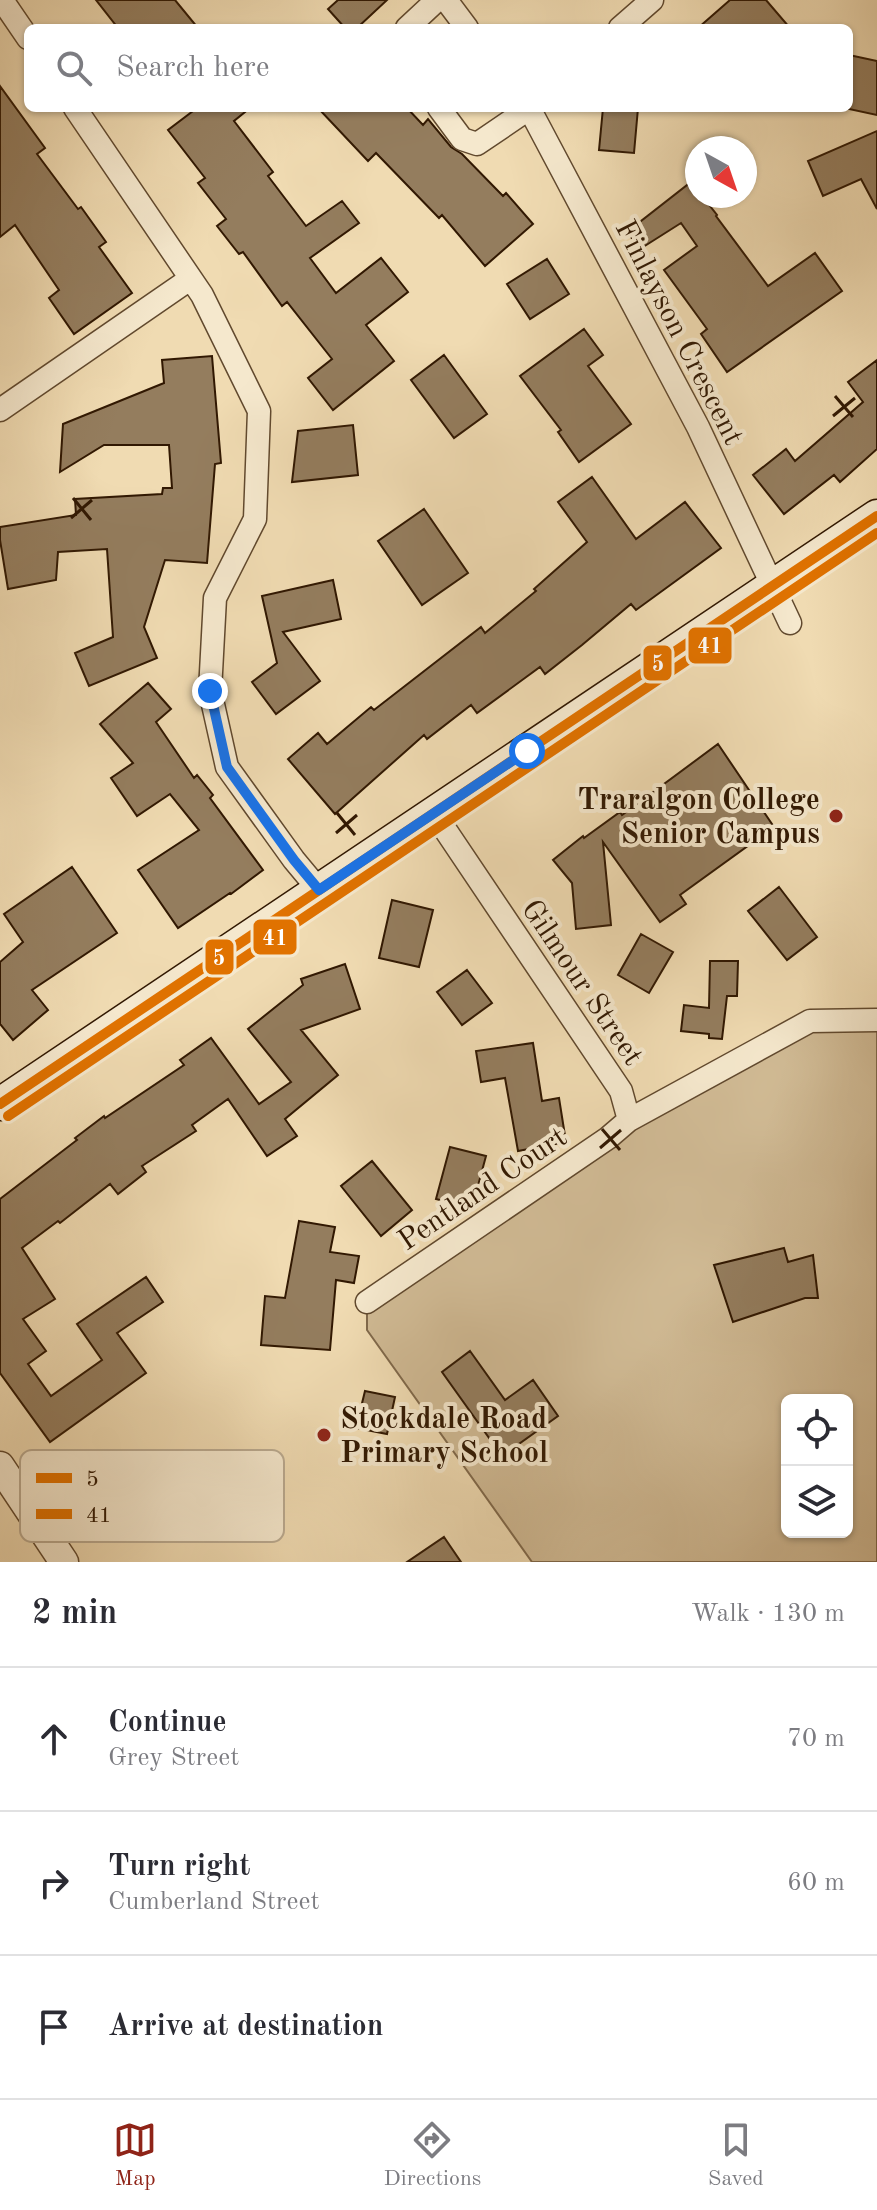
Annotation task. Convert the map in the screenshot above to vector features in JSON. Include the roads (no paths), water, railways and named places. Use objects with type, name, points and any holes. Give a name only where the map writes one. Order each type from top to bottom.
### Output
[{"type":"main road","points":[[0,1104],[877,516]]},
{"type":"street","points":[[2,0],[24,32]]},
{"type":"street","points":[[411,24],[437,0]]},
{"type":"street","points":[[446,0],[464,24]]},
{"type":"street","points":[[625,24],[652,0]]},
{"type":"street","points":[[78,112],[202,295],[259,411],[255,519],[215,598],[210,691],[227,767],[319,890]]},
{"type":"street","name":"Finlayson Crescent","points":[[442,112],[462,139],[477,144],[523,112]]},
{"type":"street","name":"Finlayson Crescent","points":[[531,112],[698,427],[790,623]]},
{"type":"street","points":[[0,410],[190,279]]},
{"type":"street","name":"Gilmour Street","points":[[434,813],[621,1091],[629,1120]]},
{"type":"street","points":[[629,1120],[810,1021],[877,1020]]},
{"type":"street","name":"Pentland Court","points":[[367,1302],[608,1138],[629,1120]]},
{"type":"street","points":[[0,1466],[20,1496]]},
{"type":"street","points":[[51,1542],[64,1562]]},
{"type":"place","name":"Traralgon College Senior Campus","points":[[836,816]]},
{"type":"place","name":"Stockdale Road Primary School","points":[[324,1435]]}]
